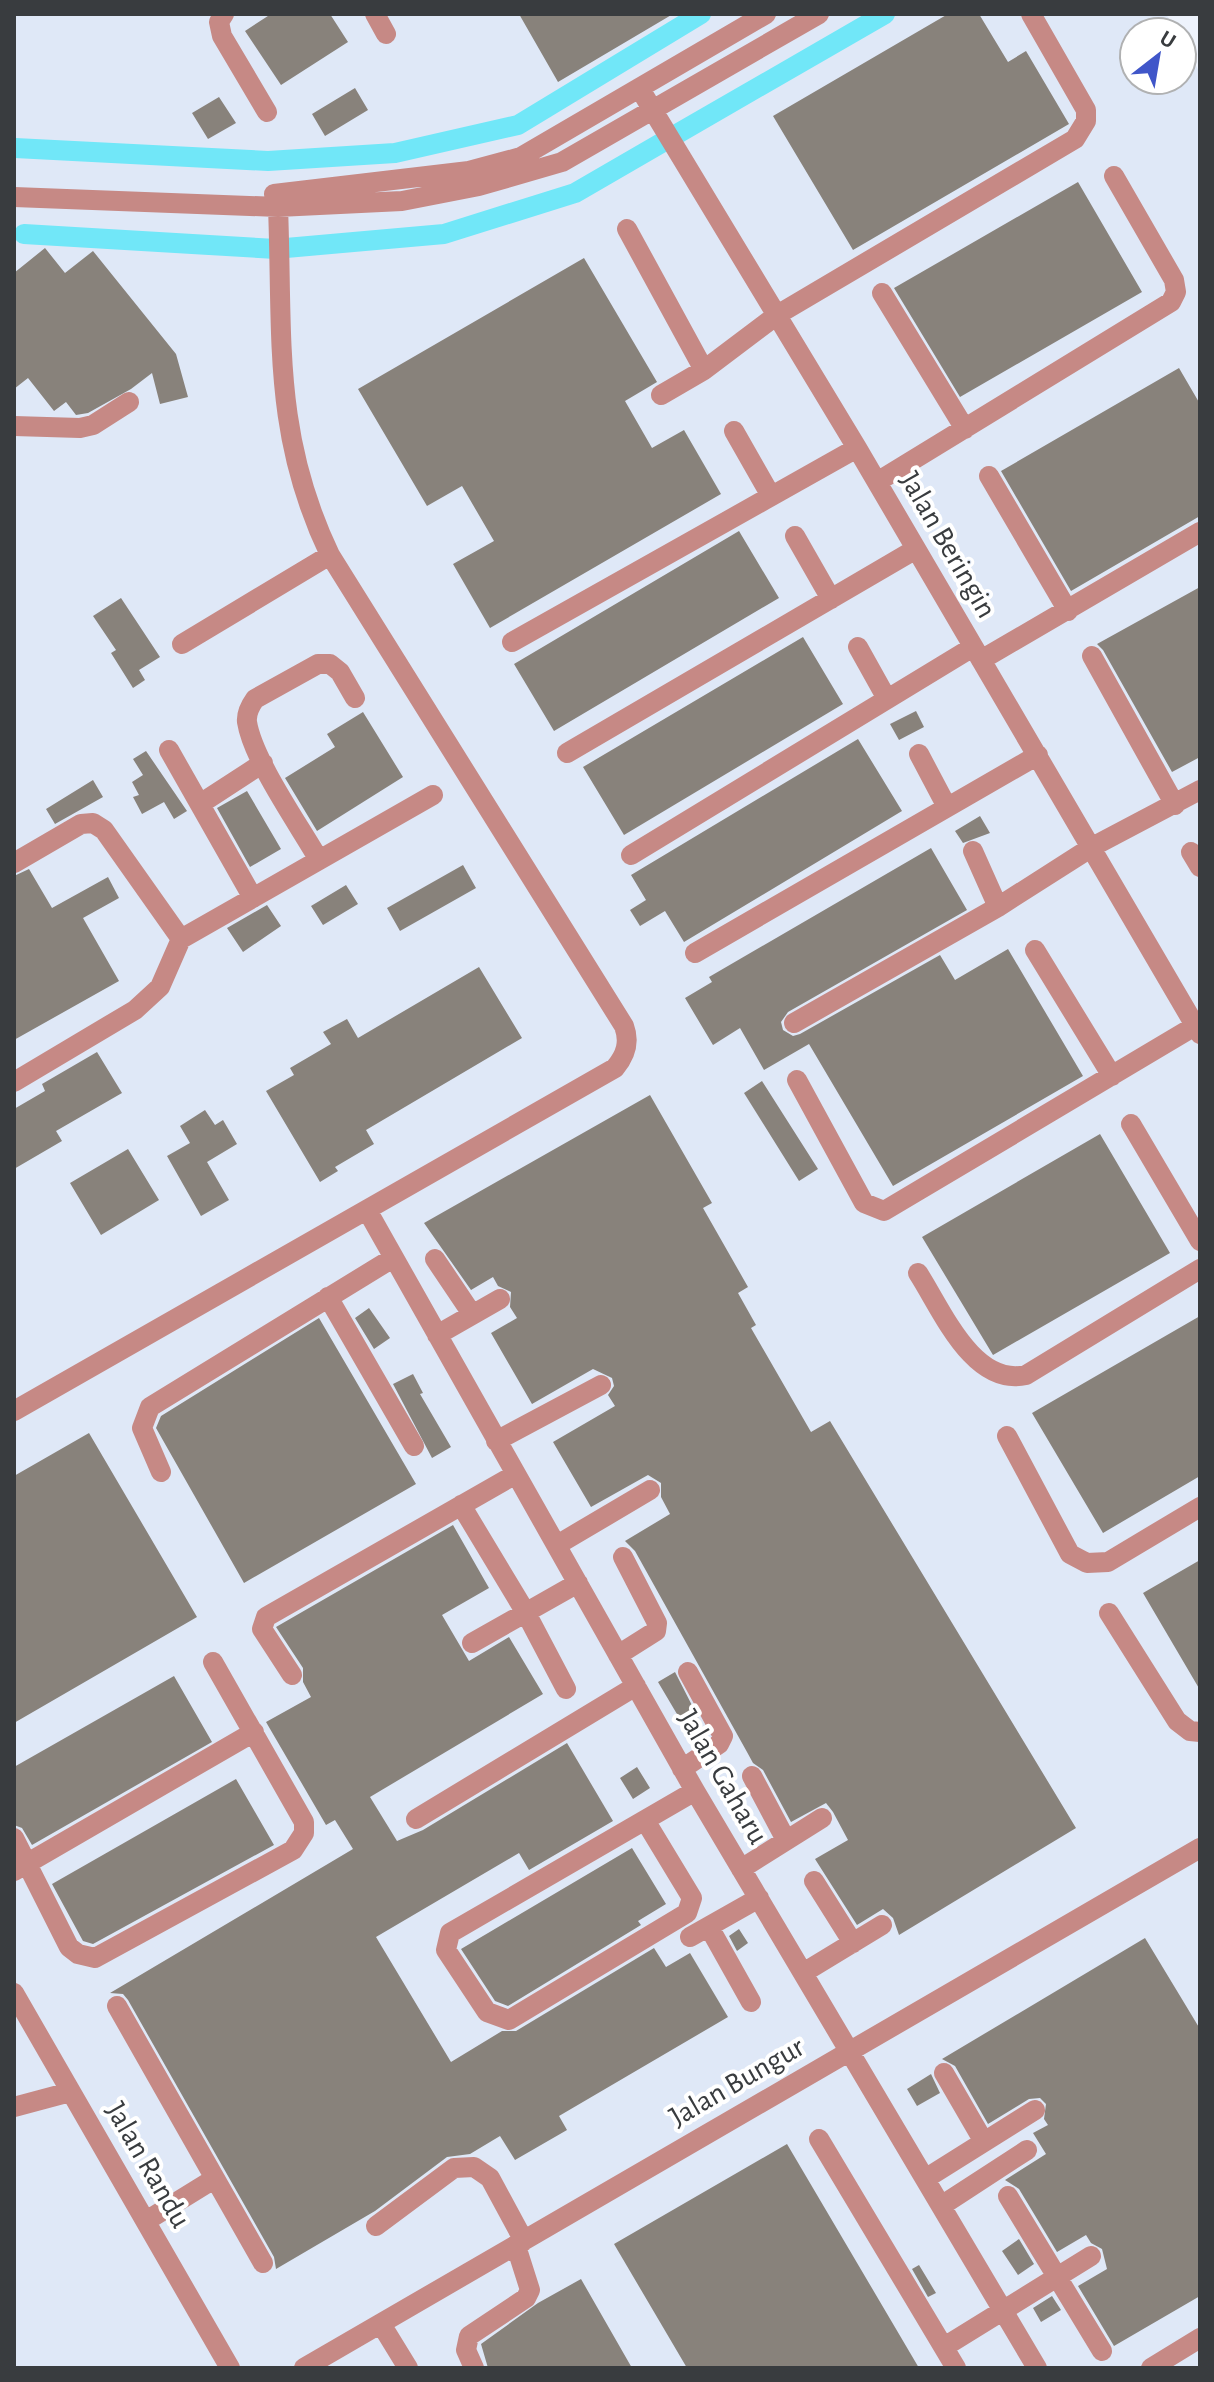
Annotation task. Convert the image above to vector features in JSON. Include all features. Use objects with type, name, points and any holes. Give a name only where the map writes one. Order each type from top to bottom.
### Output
[{"type":"street","points":[[224,14],[219,22],[222,36],[267,112]]},
{"type":"street","points":[[375,14],[386,34]]},
{"type":"street","points":[[14,183],[280,194],[469,171],[521,157],[551,143],[640,89],[741,20],[766,14]]},
{"type":"street","points":[[14,197],[278,207],[402,201],[479,186],[562,162],[819,14]]},
{"type":"street","points":[[661,395],[704,370],[777,315],[1075,139],[1083,130],[1086,110],[1031,14]]},
{"type":"street","points":[[741,20],[758,51]]},
{"type":"street","name":"Jalan Beringin","points":[[640,89],[857,448],[1198,1027]]},
{"type":"street","points":[[877,482],[1171,302],[1175,296],[1174,280],[1114,176]]},
{"type":"street","points":[[14,1411],[615,1068],[623,1059],[628,1036],[330,555],[298,477],[283,400],[278,207]]},
{"type":"street","points":[[627,229],[704,370]]},
{"type":"street","points":[[882,293],[965,429]]},
{"type":"street","points":[[14,426],[80,428],[93,425],[129,402]]},
{"type":"street","points":[[734,431],[771,496]]},
{"type":"street","points":[[512,642],[857,448]]},
{"type":"street","points":[[989,476],[1068,611]]},
{"type":"street","points":[[631,855],[887,699],[1068,611],[1200,532]]},
{"type":"street","points":[[795,536],[831,599]]},
{"type":"street","points":[[567,753],[916,549]]},
{"type":"street","points":[[182,644],[330,555]]},
{"type":"street","points":[[858,647],[887,699]]},
{"type":"street","points":[[1092,656],[1175,805]]},
{"type":"street","points":[[319,860],[263,763],[247,722],[249,708],[255,699],[318,664],[330,664],[340,672],[355,698]]},
{"type":"street","points":[[169,750],[253,898]]},
{"type":"street","points":[[919,754],[947,807]]},
{"type":"street","points":[[695,953],[1038,755]]},
{"type":"street","points":[[200,804],[263,763]]},
{"type":"street","points":[[794,1023],[998,907],[1092,847],[1200,790]]},
{"type":"street","points":[[14,1082],[135,1010],[160,987],[181,939],[433,795]]},
{"type":"street","points":[[14,863],[81,824],[93,823],[104,830],[181,939]]},
{"type":"street","points":[[973,851],[998,907]]},
{"type":"street","points":[[1035,950],[1112,1076]]},
{"type":"street","points":[[797,1080],[864,1203],[884,1211],[1198,1027]]},
{"type":"street","points":[[1131,1124],[1200,1241]]},
{"type":"street","name":"Jalan Gaharu","points":[[367,1210],[682,1769],[1037,2368]]},
{"type":"street","points":[[161,1472],[142,1428],[150,1407],[393,1258]]},
{"type":"street","points":[[435,1259],[472,1314]]},
{"type":"street","points":[[918,1273],[977,1363],[999,1376],[1014,1378],[1026,1375],[1200,1269]]},
{"type":"street","points":[[328,1297],[414,1446]]},
{"type":"street","points":[[437,1335],[500,1299]]},
{"type":"street","points":[[496,1441],[601,1385]]},
{"type":"street","points":[[1007,1436],[1070,1554],[1087,1563],[1108,1562],[1200,1507]]},
{"type":"street","points":[[292,1675],[262,1629],[266,1617],[516,1474]]},
{"type":"street","points":[[557,1545],[650,1490]]},
{"type":"street","points":[[461,1505],[526,1613],[566,1689]]},
{"type":"street","points":[[618,1655],[656,1631],[657,1623],[623,1557]]},
{"type":"street","points":[[472,1643],[578,1583]]},
{"type":"street","points":[[1109,1613],[1177,1721],[1190,1731],[1200,1732]]},
{"type":"street","points":[[14,1838],[20,1867],[69,1947],[78,1954],[95,1958],[103,1957],[293,1850],[304,1833],[304,1822],[213,1662]]},
{"type":"street","points":[[682,1769],[719,1744],[723,1736],[688,1672]]},
{"type":"street","points":[[416,1819],[636,1686]]},
{"type":"street","points":[[20,1867],[254,1732]]},
{"type":"street","points":[[752,1776],[786,1840]]},
{"type":"street","points":[[646,1822],[692,1898],[687,1913],[509,2020],[487,2012],[446,1950],[450,1933],[695,1791]]},
{"type":"street","points":[[741,1869],[822,1818]]},
{"type":"street","name":"Jalan Bungur","points":[[304,2368],[1200,1848]]},
{"type":"street","points":[[814,1881],[853,1943]]},
{"type":"street","points":[[690,1937],[759,1898]]},
{"type":"street","points":[[803,1973],[882,1925]]},
{"type":"street","points":[[709,1927],[751,2002]]},
{"type":"street","name":"Jalan Randu","points":[[14,1993],[230,2368]]},
{"type":"street","points":[[117,2006],[263,2263]]},
{"type":"street","points":[[944,2073],[984,2142]]},
{"type":"street","points":[[14,2107],[70,2092]]},
{"type":"street","points":[[925,2179],[1035,2110]]},
{"type":"street","points":[[819,2139],[956,2368]]},
{"type":"street","points":[[941,2206],[1027,2150]]},
{"type":"street","points":[[376,2226],[454,2168],[474,2167],[490,2178],[520,2244],[530,2290],[526,2298],[469,2336],[466,2350],[474,2368]]},
{"type":"street","points":[[146,2221],[214,2179]]},
{"type":"street","points":[[1008,2196],[1102,2351]]},
{"type":"street","points":[[944,2347],[1091,2256]]},
{"type":"street","points":[[381,2324],[408,2368]]},
{"type":"street","points":[[1151,2368],[1200,2338]]},
{"type":"shaded area","points":[[14,14],[1166,14],[1118,16],[1118,96],[1198,96],[1198,69],[1200,73],[1200,2368],[14,2368]]},
{"type":"building","points":[[271,14],[330,14],[348,42],[281,85],[245,31]]},
{"type":"building","points":[[519,14],[673,14],[558,82]]},
{"type":"building","points":[[948,14],[979,14],[1008,62],[1026,51],[1069,124],[853,250],[773,116]]},
{"type":"building","points":[[355,88],[368,110],[325,136],[312,114]]},
{"type":"building","points":[[219,97],[236,123],[208,139],[192,113]]},
{"type":"building","points":[[1078,182],[1142,292],[960,397],[894,288]]},
{"type":"building","points":[[45,248],[65,273],[93,251],[176,354],[188,397],[160,404],[152,373],[131,389],[88,413],[76,415],[66,402],[54,411],[28,378],[14,389],[14,273]]},
{"type":"building","points":[[584,258],[657,382],[625,401],[652,448],[684,430],[721,494],[490,628],[453,564],[494,541],[462,486],[427,506],[358,389]]},
{"type":"building","points":[[1179,368],[1200,404],[1200,516],[1071,591],[1001,471]]},
{"type":"building","points":[[739,531],[779,598],[554,731],[514,664]]},
{"type":"building","points":[[1200,587],[1200,757],[1172,772],[1097,644]]},
{"type":"building","points":[[121,598],[160,657],[139,670],[145,680],[133,688],[111,653],[116,650],[93,616]]},
{"type":"building","points":[[803,637],[843,704],[624,835],[583,767]]},
{"type":"building","points":[[916,711],[924,727],[899,740],[890,724]]},
{"type":"building","points":[[363,712],[403,777],[317,831],[285,778],[335,747],[327,734]]},
{"type":"building","points":[[858,739],[902,811],[684,942],[665,911],[640,926],[630,910],[646,900],[631,875]]},
{"type":"building","points":[[146,751],[187,811],[174,819],[164,802],[142,814],[133,797],[139,795],[132,782],[143,775],[133,759]]},
{"type":"building","points":[[93,780],[103,797],[55,824],[46,809]]},
{"type":"building","points":[[247,791],[281,849],[250,867],[217,808]]},
{"type":"building","points":[[980,816],[990,833],[963,843],[955,831]]},
{"type":"building","points":[[931,848],[967,910],[788,1012],[781,1022],[783,1030],[793,1036],[800,1034],[940,955],[955,980],[1008,949],[1083,1076],[893,1186],[809,1044],[764,1070],[740,1028],[713,1045],[685,998],[712,982],[709,977]]},
{"type":"building","points":[[463,865],[476,888],[400,931],[387,908]]},
{"type":"building","points":[[29,869],[52,908],[108,877],[119,898],[83,918],[119,981],[14,1040],[14,876]]},
{"type":"building","points":[[346,885],[358,904],[323,925],[311,906]]},
{"type":"building","points":[[267,905],[281,926],[243,952],[227,928]]},
{"type":"building","points":[[479,967],[522,1038],[366,1130],[374,1144],[335,1167],[338,1171],[320,1182],[266,1091],[294,1075],[290,1068],[331,1044],[323,1032],[347,1019],[358,1038]]},
{"type":"building","points":[[97,1052],[122,1093],[56,1131],[62,1141],[14,1169],[14,1109],[45,1091],[42,1084]]},
{"type":"building","points":[[762,1081],[818,1169],[799,1181],[744,1093]]},
{"type":"building","points":[[650,1095],[712,1203],[703,1208],[748,1287],[738,1293],[756,1325],[751,1328],[811,1432],[830,1421],[1076,1828],[899,1935],[893,1918],[883,1909],[857,1925],[815,1859],[848,1840],[833,1812],[826,1803],[791,1822],[763,1770],[753,1763],[635,1551],[625,1541],[670,1514],[661,1497],[661,1483],[648,1475],[591,1507],[553,1442],[615,1406],[608,1395],[614,1386],[612,1378],[593,1369],[532,1404],[491,1333],[517,1318],[510,1307],[511,1292],[498,1286],[493,1277],[471,1290],[424,1223]]},
{"type":"building","points":[[205,1110],[215,1125],[223,1120],[237,1144],[207,1162],[229,1200],[201,1216],[167,1156],[190,1143],[180,1126]]},
{"type":"building","points":[[1100,1134],[1170,1253],[993,1355],[922,1237]]},
{"type":"building","points":[[128,1149],[159,1200],[101,1235],[70,1183]]},
{"type":"building","points":[[369,1308],[390,1338],[374,1349],[355,1318]]},
{"type":"building","points":[[1200,1316],[1200,1476],[1103,1533],[1032,1413]]},
{"type":"building","points":[[319,1318],[416,1484],[244,1583],[156,1428],[161,1416]]},
{"type":"building","points":[[413,1374],[423,1393],[420,1394],[451,1447],[432,1458],[393,1384]]},
{"type":"building","points":[[89,1433],[197,1617],[14,1723],[14,1476]]},
{"type":"building","points":[[453,1525],[489,1588],[442,1615],[469,1661],[509,1637],[543,1694],[370,1797],[397,1841],[423,1830],[567,1743],[613,1821],[529,1870],[519,1853],[376,1937],[451,2062],[502,2031],[516,2031],[654,1948],[666,1967],[690,1953],[728,2017],[559,2116],[567,2130],[515,2160],[500,2136],[470,2154],[447,2157],[375,2211],[276,2269],[274,2257],[128,2000],[123,1994],[110,1993],[353,1849],[335,1820],[326,1825],[266,1722],[311,1697],[303,1682],[303,1668],[276,1627]]},
{"type":"building","points":[[1200,1560],[1200,1690],[1143,1593]]},
{"type":"building","points":[[675,1672],[701,1723],[687,1731],[658,1682]]},
{"type":"building","points":[[174,1676],[212,1742],[32,1845],[22,1828],[14,1825],[14,1767]]},
{"type":"building","points":[[637,1767],[650,1788],[633,1799],[620,1778]]},
{"type":"building","points":[[236,1779],[274,1845],[93,1944],[83,1941],[52,1884]]},
{"type":"building","points":[[632,1848],[666,1904],[638,1921],[641,1925],[508,2006],[495,2001],[461,1949]]},
{"type":"building","points":[[739,1929],[748,1943],[737,1951],[729,1936]]},
{"type":"building","points":[[1145,1938],[1200,2029],[1200,2296],[1114,2346],[1078,2286],[1107,2269],[1102,2249],[1091,2243],[1086,2235],[1057,2252],[1019,2189],[1005,2180],[1046,2154],[1033,2133],[1048,2125],[1044,2119],[1046,2104],[1040,2098],[1029,2099],[988,2124],[955,2066],[942,2059]]},
{"type":"building","points":[[931,2074],[940,2093],[917,2106],[907,2089]]},
{"type":"building","points":[[787,2144],[919,2368],[687,2368],[614,2244]]},
{"type":"building","points":[[1019,2239],[1034,2264],[1018,2275],[1002,2251]]},
{"type":"building","points":[[919,2265],[936,2293],[928,2297],[912,2269]]},
{"type":"building","points":[[581,2279],[632,2368],[488,2368],[481,2344],[538,2303]]},
{"type":"building","points":[[1052,2296],[1061,2310],[1041,2322],[1033,2308]]},
{"type":"waterway","points":[[15,148],[268,161],[395,153],[518,125],[701,14]]},
{"type":"waterway","points":[[677,134],[885,14]]},
{"type":"waterway","points":[[286,248],[444,234],[575,193],[663,142]]},
{"type":"waterway","points":[[24,234],[276,249]]}]
